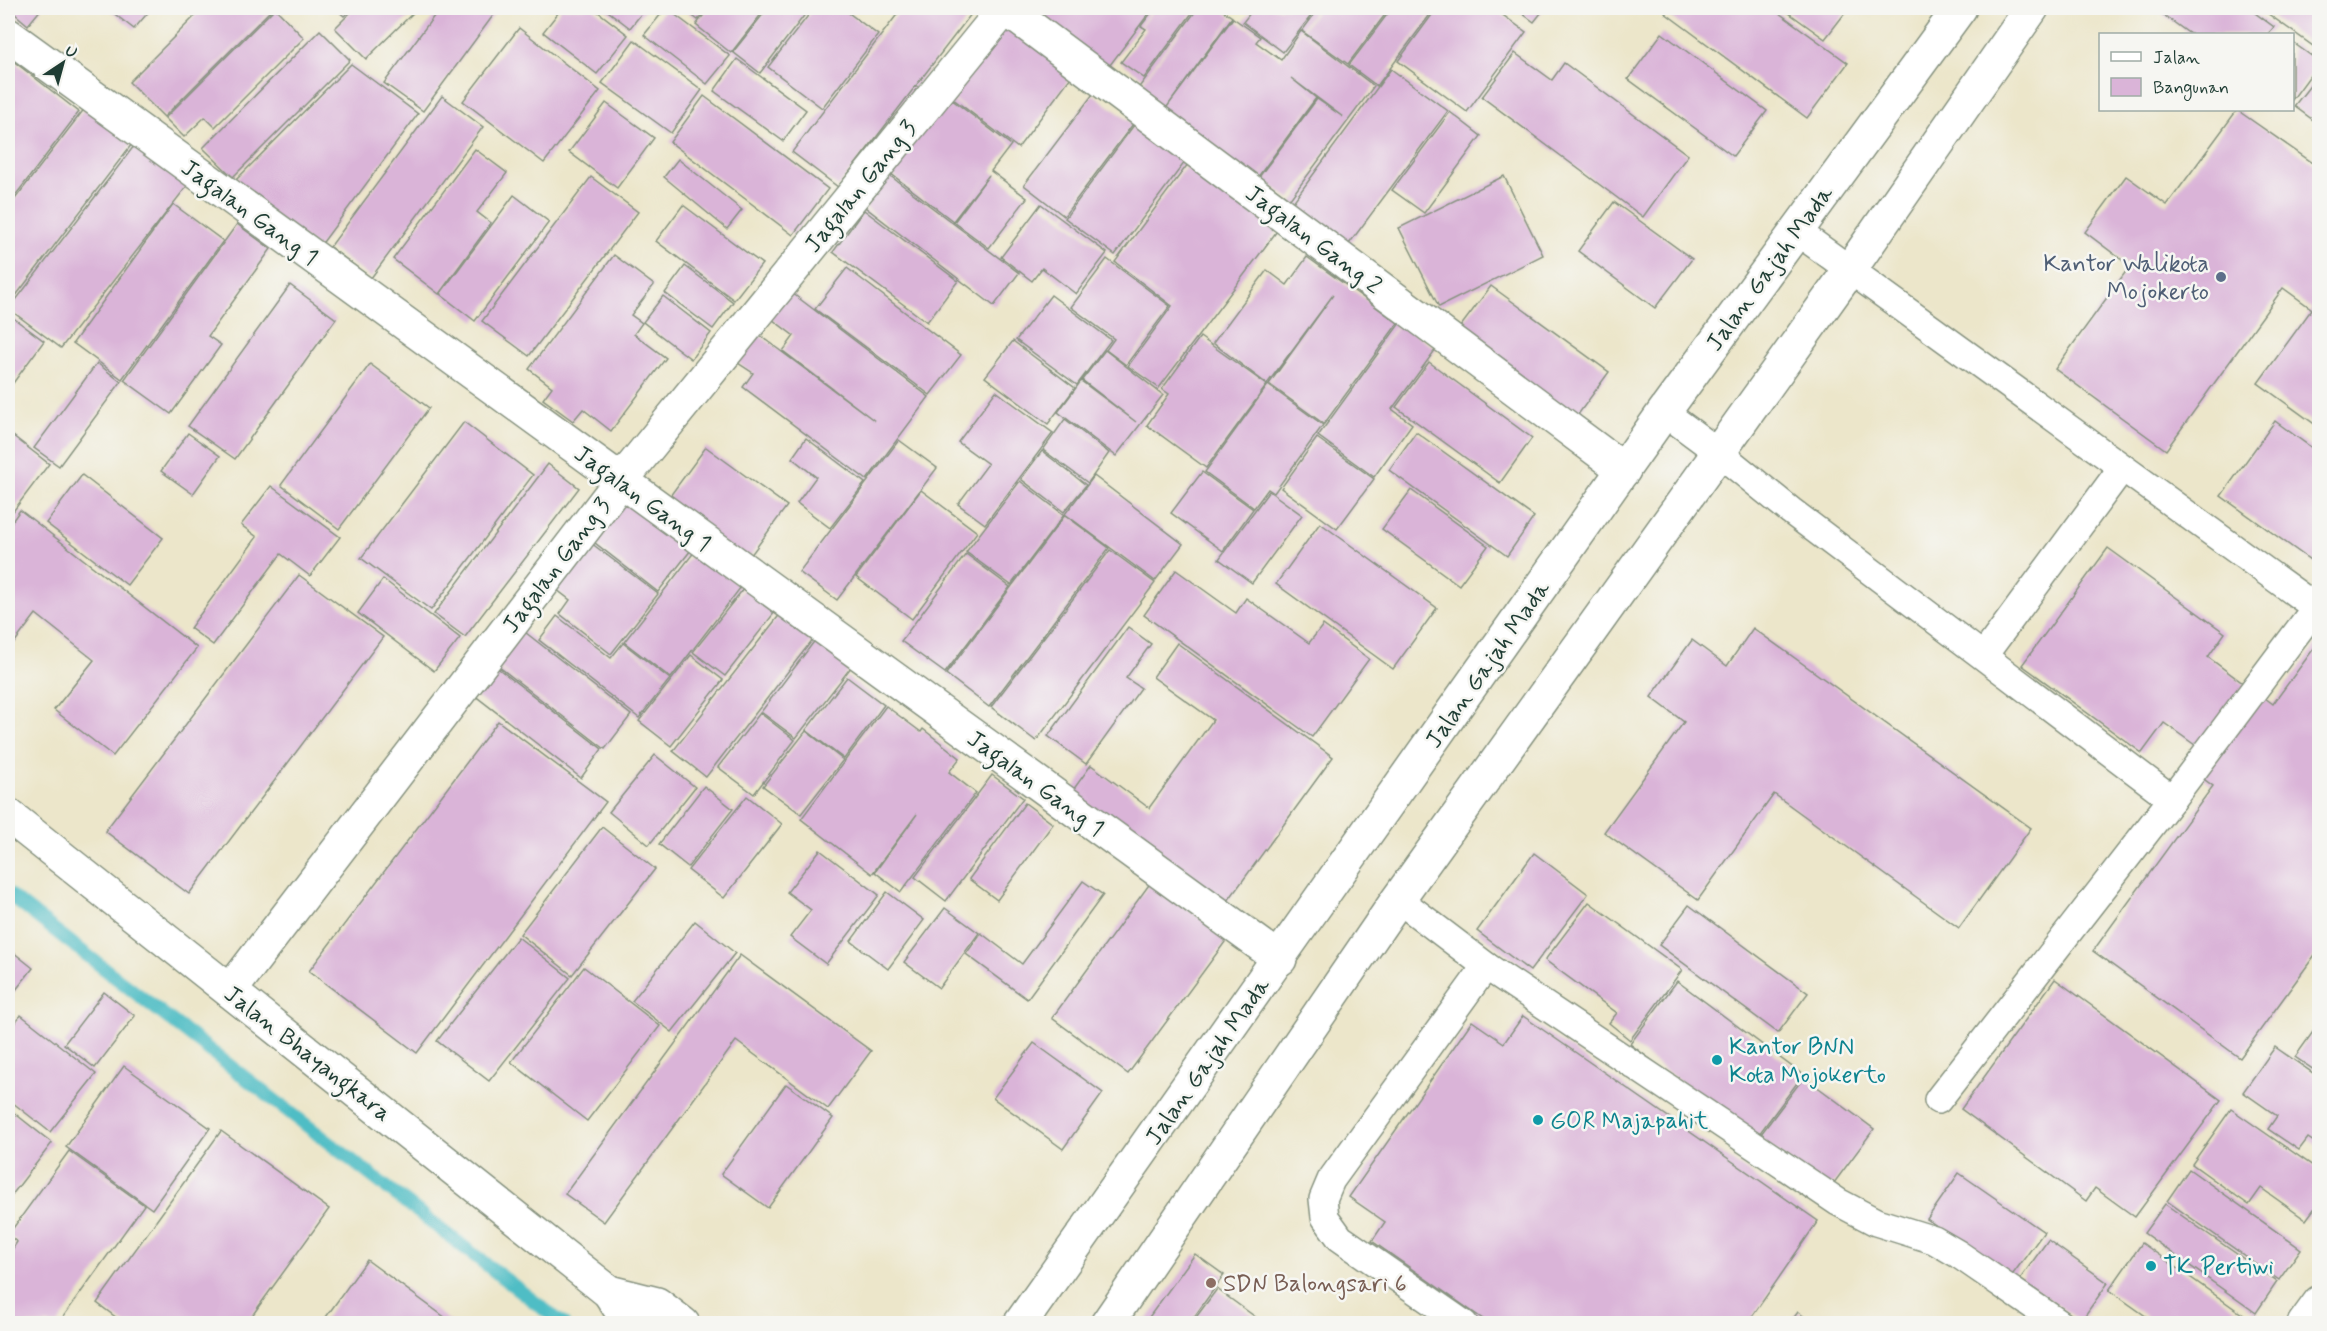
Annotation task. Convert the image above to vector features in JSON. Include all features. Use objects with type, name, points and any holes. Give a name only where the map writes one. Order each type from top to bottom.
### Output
[{"type":"main road","name":"Jagalan Gang 2","points":[[1005,8],[1623,470]]},
{"type":"main road","name":"Jagalan Gang 3","points":[[230,991],[620,482],[1005,8]]},
{"type":"main road","name":"Jalan Gajah Mada","points":[[1020,1323],[1280,959],[1664,412],[1959,8]]},
{"type":"main road","points":[[1107,1323],[1398,899],[1849,270],[2032,8]]},
{"type":"main road","name":"Jagalan Gang 1","points":[[8,35],[620,482],[1280,959]]},
{"type":"main road","name":"Jalan Bhayangkara","points":[[8,815],[609,1292],[630,1323]]},
{"type":"main road","name":"Jalan Bhayangkara","points":[[609,1292],[657,1305],[683,1323]]},
{"type":"main road","points":[[2304,1323],[2319,1302]]},
{"type":"lane","points":[[1795,230],[2122,468],[2317,605],[2172,799],[1938,1100]]},
{"type":"lane","points":[[1664,412],[2172,799]]},
{"type":"lane","points":[[1984,655],[2122,468]]},
{"type":"lane","points":[[1398,899],[1486,966],[1838,1202],[1876,1222],[1934,1240],[2060,1323]]},
{"type":"lane","points":[[1464,1323],[1340,1238],[1324,1217],[1323,1199],[1331,1180],[1486,966]]},
{"type":"building","points":[[8,8],[42,8],[28,25]]},
{"type":"building","points":[[107,8],[152,8],[134,29]]},
{"type":"building","points":[[203,8],[273,8],[164,117],[129,82]]},
{"type":"building","points":[[275,8],[304,38],[215,127],[205,117],[184,137],[165,118]]},
{"type":"building","points":[[335,8],[353,8],[344,16]]},
{"type":"building","points":[[355,8],[418,8],[366,59],[335,28]]},
{"type":"building","points":[[440,8],[487,8],[495,13],[423,111],[384,83]]},
{"type":"building","points":[[562,8],[593,8],[628,35],[597,74],[543,32]]},
{"type":"building","points":[[604,8],[646,8],[630,28]]},
{"type":"building","points":[[666,8],[730,56],[707,84],[644,35]]},
{"type":"building","points":[[682,8],[707,8],[698,20]]},
{"type":"building","points":[[709,8],[766,8],[731,53],[696,25]]},
{"type":"building","points":[[768,8],[810,8],[760,73],[733,52]]},
{"type":"building","points":[[814,8],[842,8],[878,35],[822,108],[768,67]]},
{"type":"building","points":[[902,8],[975,9],[838,187],[792,152]]},
{"type":"building","points":[[1036,8],[1153,8],[1104,73],[1029,17]]},
{"type":"building","points":[[1155,8],[1195,9],[1144,78],[1121,62],[1146,29],[1141,26]]},
{"type":"building","points":[[1198,8],[1219,8],[1232,17],[1167,107],[1233,18],[1260,37],[1256,42],[1281,60],[1301,31],[1374,86],[1290,199],[1259,177],[1317,99],[1343,117],[1291,78],[1316,98],[1252,185],[1131,98]]},
{"type":"building","points":[[1254,8],[1317,8],[1283,52],[1243,22]]},
{"type":"building","points":[[1319,8],[1390,8],[1348,64],[1302,31]]},
{"type":"building","points":[[1392,8],[1435,8],[1377,86],[1349,65]]},
{"type":"building","points":[[1437,8],[1493,8],[1526,32],[1467,112],[1398,61]]},
{"type":"building","points":[[1515,8],[1545,8],[1534,22]]},
{"type":"building","points":[[1670,8],[1772,8],[1848,63],[1807,118],[1665,13]]},
{"type":"building","points":[[1782,8],[1849,8],[1825,39]]},
{"type":"building","points":[[2154,8],[2248,8],[2274,27],[2269,33],[2189,33]]},
{"type":"building","points":[[2260,8],[2320,8],[2320,51]]},
{"type":"building","points":[[1005,21],[1074,73],[1018,148],[948,95]]},
{"type":"building","points":[[519,28],[600,91],[544,163],[463,101]]},
{"type":"building","points":[[320,30],[350,60],[233,177],[203,148]]},
{"type":"building","points":[[1662,33],[1767,111],[1733,156],[1628,79]]},
{"type":"building","points":[[634,40],[702,90],[671,133],[602,83]]},
{"type":"building","points":[[2294,43],[2320,62],[2294,97]]},
{"type":"building","points":[[1515,53],[1552,80],[1564,63],[1688,155],[1643,217],[1482,97]]},
{"type":"building","points":[[8,57],[79,112],[8,205]]},
{"type":"building","points":[[737,59],[806,110],[783,141],[714,91]]},
{"type":"building","points":[[351,64],[418,114],[318,249],[231,185]]},
{"type":"building","points":[[1391,69],[1448,111],[1346,248],[1290,206]]},
{"type":"building","points":[[2320,73],[2320,125],[2294,106]]},
{"type":"building","points":[[1093,94],[1133,124],[1064,216],[1024,185]]},
{"type":"building","points":[[442,96],[483,127],[371,278],[330,247]]},
{"type":"building","points":[[704,96],[828,189],[793,235],[670,142]]},
{"type":"building","points":[[947,96],[1011,145],[991,171],[1027,198],[989,248],[954,222],[989,175],[953,221],[890,173]]},
{"type":"building","points":[[606,103],[654,138],[617,188],[569,152]]},
{"type":"building","points":[[85,108],[132,144],[8,306],[8,208]]},
{"type":"building","name":"Kantor Walikota Mojokerto","points":[[2236,111],[2320,168],[2320,428],[2258,383],[2312,309],[2283,288],[2166,450],[2055,369],[2130,266],[2085,232],[2126,176],[2167,205]]},
{"type":"building","points":[[1450,112],[1481,136],[1424,213],[1392,190]]},
{"type":"building","points":[[1134,125],[1185,162],[1115,255],[1065,218]]},
{"type":"building","points":[[134,146],[187,186],[61,348],[9,309]]},
{"type":"building","points":[[475,149],[507,173],[477,212],[491,223],[439,294],[393,259]]},
{"type":"building","points":[[678,159],[742,210],[727,229],[664,177]]},
{"type":"building","points":[[1188,164],[1277,231],[1159,388],[1128,366],[1172,306],[1115,262]]},
{"type":"building","points":[[889,175],[1019,273],[994,306],[865,207]]},
{"type":"building","points":[[1504,176],[1543,255],[1439,307],[1399,228]]},
{"type":"building","points":[[591,177],[638,212],[529,356],[482,321]]},
{"type":"building","points":[[514,195],[549,222],[475,321],[440,294]]},
{"type":"building","points":[[1614,202],[1692,259],[1655,308],[1578,251]]},
{"type":"building","points":[[173,204],[223,241],[122,379],[73,343]]},
{"type":"building","points":[[1041,204],[1107,253],[1076,294],[1042,268],[1032,281],[1001,257]]},
{"type":"building","points":[[683,205],[762,264],[734,300],[656,241]]},
{"type":"building","points":[[864,210],[958,281],[927,322],[833,252]]},
{"type":"building","points":[[237,224],[271,249],[208,336],[221,345],[171,414],[124,380]]},
{"type":"building","points":[[614,255],[654,285],[631,315],[642,323],[634,334],[666,358],[611,431],[583,409],[573,421],[543,399],[552,387],[529,369]]},
{"type":"building","points":[[1307,257],[1398,323],[1324,424],[1269,384],[1333,295],[1267,384],[1213,343],[1267,270],[1287,285]]},
{"type":"building","points":[[1107,259],[1170,306],[1126,365],[1106,350],[1114,339],[1071,307]]},
{"type":"building","points":[[685,266],[733,302],[713,329],[665,293]]},
{"type":"building","points":[[847,268],[961,355],[930,395],[815,309]]},
{"type":"building","points":[[290,285],[336,319],[235,459],[188,426]]},
{"type":"building","points":[[1491,286],[1609,372],[1569,427],[1451,339]]},
{"type":"building","points":[[788,290],[929,397],[867,480],[743,387],[753,373],[738,363],[759,335],[875,421],[783,351],[794,336],[768,316]]},
{"type":"building","points":[[1051,295],[1111,340],[1077,385],[1016,340]]},
{"type":"building","points":[[663,296],[711,333],[691,359],[643,322]]},
{"type":"building","points":[[8,314],[44,341],[8,390]]},
{"type":"building","points":[[1400,323],[1436,349],[1392,409],[1412,424],[1374,477],[1318,436]]},
{"type":"building","points":[[1200,337],[1267,385],[1206,468],[1147,425],[1169,394],[1162,389]]},
{"type":"building","points":[[1013,341],[1075,388],[1048,424],[985,377]]},
{"type":"building","points":[[1105,350],[1163,395],[1116,456],[1058,412],[1081,381],[1136,422],[1082,380]]},
{"type":"building","points":[[1429,362],[1532,438],[1500,483],[1396,407]]},
{"type":"building","points":[[97,363],[121,382],[59,466],[34,448]]},
{"type":"building","points":[[370,364],[429,408],[339,529],[281,485]]},
{"type":"building","points":[[1268,385],[1323,425],[1274,493],[1268,489],[1254,508],[1205,472]]},
{"type":"building","points":[[996,391],[1053,433],[985,524],[958,504],[988,464],[958,442]]},
{"type":"building","points":[[1065,419],[1109,453],[1088,483],[1043,450]]},
{"type":"building","points":[[2275,421],[2320,454],[2320,567],[2221,496]]},
{"type":"building","points":[[464,422],[533,475],[431,610],[361,558]]},
{"type":"building","points":[[8,432],[49,464],[8,518]]},
{"type":"building","points":[[1416,432],[1534,517],[1507,556],[1389,470]]},
{"type":"building","points":[[188,433],[220,456],[193,494],[161,471]]},
{"type":"building","points":[[806,438],[865,483],[830,528],[797,503],[816,477],[792,458]]},
{"type":"building","points":[[1317,438],[1374,479],[1337,529],[1281,488]]},
{"type":"building","points":[[899,440],[937,468],[837,600],[799,572]]},
{"type":"building","points":[[706,447],[787,506],[745,563],[664,504]]},
{"type":"building","points":[[1042,451],[1086,485],[1064,512],[1021,479]]},
{"type":"building","points":[[548,464],[579,488],[465,637],[434,614]]},
{"type":"building","points":[[1202,472],[1253,509],[1223,551],[1171,513]]},
{"type":"building","points":[[82,475],[163,538],[127,585],[46,523]]},
{"type":"building","points":[[1094,476],[1183,544],[1155,581],[1065,514]]},
{"type":"building","points":[[1020,481],[1064,515],[1011,585],[966,552]]},
{"type":"building","points":[[271,486],[340,537],[310,576],[281,554],[213,645],[190,628],[257,537],[241,525]]},
{"type":"building","points":[[921,490],[977,532],[912,619],[856,577]]},
{"type":"building","points":[[1411,490],[1488,546],[1459,585],[1382,529]]},
{"type":"building","points":[[1269,491],[1302,515],[1252,583],[1219,559]]},
{"type":"building","points":[[623,496],[691,550],[658,592],[590,539]]},
{"type":"building","points":[[20,510],[197,648],[113,756],[54,710],[94,660],[36,614],[8,651],[8,527]]},
{"type":"building","points":[[1065,515],[1109,548],[989,707],[946,674]]},
{"type":"building","points":[[1320,523],[1437,608],[1393,669],[1276,584]]},
{"type":"building","points":[[587,540],[658,594],[611,654],[560,614],[570,600],[552,586]]},
{"type":"building","points":[[2108,548],[2225,633],[2208,657],[2248,687],[2202,750],[2164,723],[2142,753],[2022,665]]},
{"type":"building","points":[[1110,550],[1155,583],[1036,741],[991,707]]},
{"type":"building","points":[[695,551],[741,587],[671,678],[624,642]]},
{"type":"building","points":[[966,554],[1010,587],[945,673],[901,641]]},
{"type":"building","points":[[1176,570],[1236,613],[1246,598],[1309,643],[1323,625],[1369,659],[1312,737],[1144,615]]},
{"type":"building","points":[[299,575],[383,637],[189,894],[105,831]]},
{"type":"building","points":[[383,579],[460,638],[434,671],[358,613]]},
{"type":"building","points":[[744,588],[775,612],[725,676],[693,652]]},
{"type":"building","points":[[781,613],[814,638],[706,777],[673,751]]},
{"type":"building","points":[[557,616],[611,658],[623,643],[670,679],[639,718],[539,640]]},
{"type":"building","points":[[1128,627],[1151,644],[1126,678],[1141,688],[1086,764],[1048,736]]},
{"type":"building","points":[[1753,628],[2031,828],[1959,928],[1774,794],[1698,900],[1604,832],[1684,722],[1651,697],[1692,640],[1727,666]]},
{"type":"building","points":[[521,629],[631,715],[605,749],[494,663]]},
{"type":"building","points":[[816,639],[852,666],[796,738],[761,712]]},
{"type":"building","points":[[2320,640],[2320,948],[2240,1058],[2093,951],[2213,786],[2197,774],[2257,692],[2273,704]]},
{"type":"building","points":[[1177,643],[1333,757],[1222,909],[1068,797],[1091,765],[1149,808],[1213,720],[1153,677]]},
{"type":"building","points":[[691,655],[723,680],[671,746],[639,721]]},
{"type":"building","points":[[491,663],[602,749],[581,778],[469,691]]},
{"type":"building","points":[[847,677],[884,705],[844,759],[806,730]]},
{"type":"building","points":[[886,706],[921,732],[923,729],[960,758],[949,772],[976,793],[901,892],[875,872],[917,814],[872,874],[801,819]]},
{"type":"building","points":[[760,713],[795,740],[754,794],[718,767]]},
{"type":"building","points":[[498,721],[606,802],[417,1053],[309,971]]},
{"type":"building","points":[[806,731],[843,760],[801,814],[763,786]]},
{"type":"building","points":[[655,755],[695,787],[649,845],[609,812]]},
{"type":"building","points":[[992,775],[1023,798],[946,901],[915,877]]},
{"type":"building","points":[[704,786],[733,809],[688,867],[659,844]]},
{"type":"building","points":[[747,796],[782,824],[724,898],[688,870]]},
{"type":"building","points":[[1025,803],[1053,824],[997,900],[969,879]]},
{"type":"building","points":[[602,827],[655,869],[572,975],[520,934]]},
{"type":"building","points":[[820,850],[879,895],[826,964],[790,937],[811,910],[787,892]]},
{"type":"building","points":[[1534,853],[1588,894],[1530,971],[1477,931]]},
{"type":"building","points":[[1083,881],[1103,895],[1027,999],[966,954],[981,933],[1022,964]]},
{"type":"building","points":[[1151,882],[1228,938],[1128,1074],[1052,1018]]},
{"type":"building","points":[[887,892],[924,920],[888,969],[851,941]]},
{"type":"building","points":[[1589,902],[1682,970],[1630,1040],[1609,1023],[1617,1013],[1545,960]]},
{"type":"building","points":[[1689,905],[1808,993],[1778,1033],[1659,945]]},
{"type":"building","points":[[945,908],[979,933],[939,988],[904,962]]},
{"type":"building","points":[[695,921],[735,953],[672,1032],[632,1001]]},
{"type":"building","points":[[518,937],[570,978],[489,1081],[437,1041]]},
{"type":"building","points":[[8,948],[33,968],[8,1000]]},
{"type":"building","points":[[740,955],[871,1051],[828,1109],[736,1041],[604,1222],[565,1194]]},
{"type":"building","points":[[584,967],[660,1026],[587,1121],[511,1062]]},
{"type":"building","points":[[2055,979],[2221,1100],[2135,1217],[2095,1188],[2086,1201],[1961,1109]]},
{"type":"building","name":"Kantor BNN Kota Mojokerto","points":[[1677,981],[1803,1075],[1756,1138],[1630,1044]]},
{"type":"building","points":[[104,992],[135,1016],[95,1068],[64,1044]]},
{"type":"building","points":[[21,1015],[96,1074],[50,1132],[8,1099],[8,1031]]},
{"type":"building","name":"GOR Majapahit","points":[[1523,1016],[1818,1221],[1747,1324],[1490,1324],[1372,1241],[1385,1222],[1349,1197],[1472,1021],[1504,1043]]},
{"type":"building","points":[[2320,1022],[2320,1074],[2295,1057]]},
{"type":"building","points":[[1034,1043],[1103,1093],[1063,1149],[993,1098]]},
{"type":"building","points":[[2275,1047],[2320,1078],[2320,1146],[2308,1138],[2299,1150],[2268,1129],[2277,1116],[2243,1092]]},
{"type":"building","points":[[124,1066],[210,1128],[152,1209],[66,1147]]},
{"type":"building","points":[[1804,1077],[1874,1129],[1828,1191],[1758,1138]]},
{"type":"building","points":[[786,1084],[833,1118],[768,1208],[721,1174]]},
{"type":"building","points":[[8,1108],[52,1143],[8,1200]]},
{"type":"building","points":[[2231,1109],[2320,1171],[2320,1201],[2306,1220],[2261,1188],[2249,1205],[2192,1164]]},
{"type":"building","points":[[221,1131],[329,1209],[246,1324],[125,1324],[97,1303]]},
{"type":"building","points":[[69,1151],[144,1205],[58,1324],[14,1324],[8,1319],[8,1256],[17,1242],[8,1235]]},
{"type":"building","points":[[2189,1169],[2301,1249],[2279,1280],[2167,1201]]},
{"type":"building","points":[[1959,1173],[2044,1232],[2010,1278],[1927,1219]]},
{"type":"building","points":[[2165,1204],[2277,1282],[2256,1313],[2144,1233]]},
{"type":"building","points":[[2048,1240],[2108,1283],[2081,1321],[2020,1279]]},
{"type":"building","name":"TK Pertiwi","points":[[2142,1243],[2256,1324],[2157,1324],[2109,1290]]},
{"type":"building","points":[[1195,1254],[1224,1275],[1189,1324],[1144,1324]]},
{"type":"building","points":[[367,1260],[454,1324],[321,1324]]},
{"type":"building","points":[[1217,1289],[1265,1324],[1191,1324]]},
{"type":"building","points":[[1798,1312],[1814,1324],[1789,1324]]},
{"type":"waterway","points":[[8,894],[563,1324]]},
{"type":"place","name":"Kantor Walikota Mojokerto","points":[[2221,277]]},
{"type":"place","name":"Kantor BNN Kota Mojokerto","points":[[1717,1060]]},
{"type":"place","name":"GOR Majapahit","points":[[1538,1120]]},
{"type":"place","name":"TK Pertiwi","points":[[2151,1266]]},
{"type":"place","name":"SDN Balongsari 6","points":[[1211,1283]]}]
